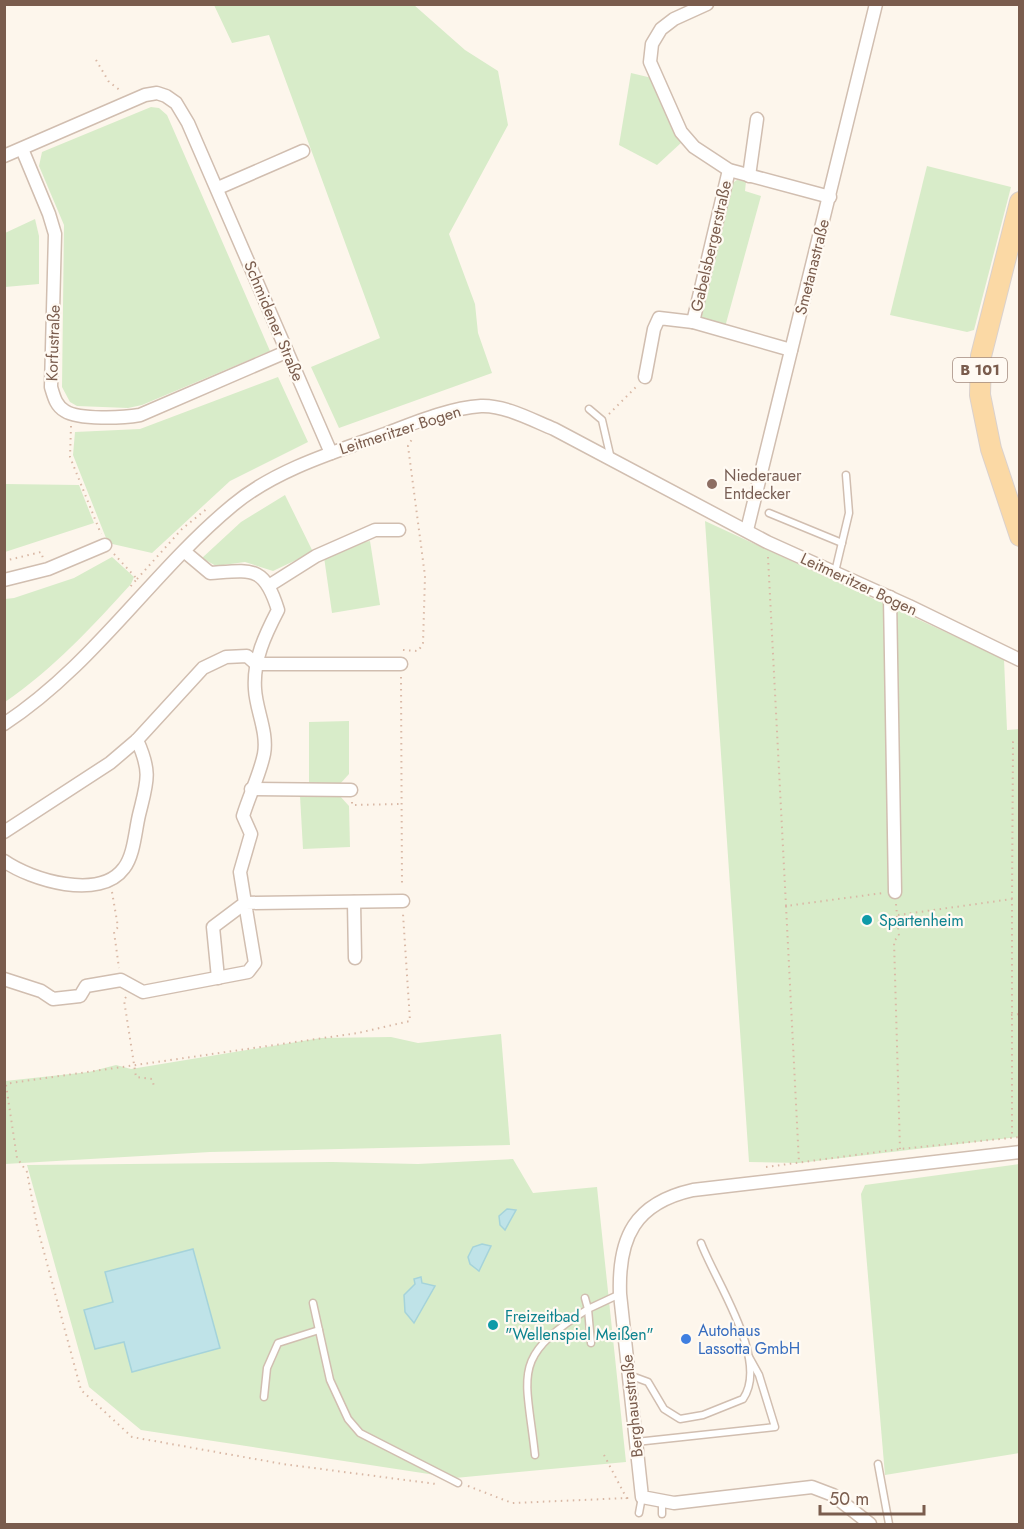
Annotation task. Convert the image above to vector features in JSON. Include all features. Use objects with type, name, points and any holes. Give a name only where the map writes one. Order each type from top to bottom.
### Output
[{"type":"main road","name":"B 101","points":[[1020,202],[981,356],[980,395],[991,449],[1020,536]]},
{"type":"street","name":"Gabelsbergerstraße","points":[[707,4],[674,19],[661,29],[652,44],[650,62],[681,132],[694,147],[729,170],[830,197]]},
{"type":"street","name":"Smetanastraße","points":[[747,530],[876,4]]},
{"type":"street","name":"Schmidener Straße","points":[[4,156],[133,100],[157,93],[176,103],[189,123],[218,188],[331,453]]},
{"type":"street","name":"Gabelsbergerstraße","points":[[749,176],[757,119]]},
{"type":"street","name":"Korfustraße","points":[[22,149],[55,234],[51,387],[55,402],[71,414]]},
{"type":"street","points":[[218,188],[303,151]]},
{"type":"street","name":"Gabelsbergerstraße","points":[[693,322],[729,170]]},
{"type":"street","name":"Gabelsbergerstraße","points":[[645,377],[654,329],[659,318],[693,322],[791,350]]},
{"type":"street","points":[[71,414],[124,418],[140,415],[286,352]]},
{"type":"street","name":"Leitmeritzer Bogen","points":[[4,724],[29,708],[68,674],[234,504],[270,482],[331,453],[411,424],[482,406],[524,416],[611,459],[767,542],[890,597],[1020,660]]},
{"type":"street","points":[[270,585],[316,555],[375,530],[399,530]]},
{"type":"street","points":[[4,580],[48,569],[105,545]]},
{"type":"street","points":[[4,979],[40,991],[53,999],[80,996],[86,986],[121,980],[142,992],[248,972],[255,963],[240,872],[250,834],[243,816],[264,753],[262,717],[255,690],[256,664],[262,640],[278,610],[270,585],[251,571],[210,573],[185,552]]},
{"type":"street","points":[[890,597],[895,892]]},
{"type":"street","points":[[4,832],[101,769],[137,740],[203,668],[226,657],[247,656],[256,664],[401,664]]},
{"type":"street","points":[[4,861],[15,869],[60,885],[91,884],[110,880],[118,874],[128,860],[148,778],[146,761],[137,740]]},
{"type":"street","points":[[251,789],[351,790]]},
{"type":"street","points":[[218,978],[213,927],[244,903],[403,901]]},
{"type":"street","points":[[354,902],[355,958]]},
{"type":"street","name":"Berghausstraße","points":[[642,1497],[620,1294],[620,1260],[628,1233],[642,1214],[660,1201],[678,1193],[1020,1152]]},
{"type":"street","points":[[642,1497],[662,1508],[687,1502],[812,1487],[833,1495],[870,1524]]},
{"type":"lane","points":[[589,410],[602,420],[611,459]]},
{"type":"lane","points":[[835,572],[849,513],[846,475]]},
{"type":"lane","points":[[769,513],[842,543]]},
{"type":"lane","points":[[629,1375],[648,1382],[664,1409],[680,1419],[703,1415],[743,1398],[749,1385],[747,1354],[741,1326],[710,1266],[701,1243]]},
{"type":"lane","points":[[535,1455],[527,1382],[528,1366],[542,1342],[560,1327],[588,1309],[620,1294]]},
{"type":"lane","points":[[585,1298],[591,1343]]},
{"type":"lane","points":[[313,1303],[330,1380],[348,1419],[360,1433],[458,1483]]},
{"type":"lane","points":[[264,1397],[267,1368],[278,1343],[319,1330]]},
{"type":"lane","points":[[636,1442],[775,1426],[759,1375],[747,1354]]},
{"type":"lane","points":[[878,1464],[889,1524]]},
{"type":"lane","points":[[639,1513],[642,1497]]},
{"type":"path","points":[[96,60],[109,82],[133,100]]},
{"type":"path","points":[[602,420],[645,377]]},
{"type":"path","points":[[71,414],[70,457],[105,545],[137,579]]},
{"type":"path","points":[[125,593],[182,529],[209,507]]},
{"type":"path","points":[[767,542],[799,1162]]},
{"type":"path","points":[[4,561],[41,552],[48,569]]},
{"type":"path","points":[[1012,1138],[1013,742],[1020,743]]},
{"type":"path","points":[[351,790],[352,805],[401,804]]},
{"type":"path","points":[[110,880],[118,927],[114,932],[121,980]]},
{"type":"path","points":[[786,906],[895,892],[899,936],[894,941],[900,1149]]},
{"type":"path","points":[[897,915],[1012,899]]},
{"type":"path","points":[[403,901],[410,1021],[358,1033],[134,1064],[97,1072],[5,1085],[17,1158],[27,1172],[37,1226],[81,1390],[132,1437],[283,1464],[448,1486],[458,1483],[512,1503],[642,1497]]},
{"type":"path","points":[[134,987],[124,1000],[136,1077],[152,1079],[154,1086]]},
{"type":"path","points":[[1011,1015],[1020,1014]]},
{"type":"path","points":[[604,1455],[627,1499]]},
{"type":"green space","points":[[214,5],[414,5],[465,50],[498,71],[508,125],[449,234],[475,304],[478,333],[492,373],[339,428],[311,367],[380,338],[269,35],[232,43]]},
{"type":"green space","points":[[631,73],[652,78],[682,142],[657,165],[619,145]]},
{"type":"green space","points":[[151,107],[159,108],[167,115],[270,351],[142,405],[128,408],[77,406],[70,402],[62,387],[64,225],[39,166],[42,152]]},
{"type":"green space","points":[[927,166],[1011,187],[974,330],[967,332],[890,315]]},
{"type":"green space","points":[[737,180],[746,181],[745,191],[761,196],[725,327],[707,322],[702,317],[702,307],[731,184]]},
{"type":"green space","points":[[35,219],[39,236],[39,284],[5,287],[5,233]]},
{"type":"green space","points":[[278,377],[308,442],[230,481],[152,553],[108,543],[73,455],[75,432],[140,429]]},
{"type":"green space","points":[[5,484],[79,485],[94,523],[5,552]]},
{"type":"green space","points":[[285,495],[313,552],[273,571],[245,562],[216,566],[202,558],[241,522]]},
{"type":"green space","points":[[705,521],[1004,659],[1007,730],[1020,729],[1019,1137],[799,1163],[749,1162]]},
{"type":"green space","points":[[370,541],[380,605],[332,613],[324,557],[358,543]]},
{"type":"green space","points":[[112,557],[134,577],[131,584],[56,662],[5,702],[5,599],[74,578]]},
{"type":"green space","points":[[349,721],[349,774],[339,785],[309,785],[309,722]]},
{"type":"green space","points":[[339,795],[349,806],[350,847],[303,849],[300,796]]},
{"type":"green space","points":[[501,1034],[510,1145],[210,1152],[5,1164],[5,1081],[89,1072],[116,1065],[131,1069],[321,1038],[391,1037],[418,1043]]},
{"type":"green space","points":[[513,1159],[533,1193],[597,1187],[626,1462],[455,1478],[141,1430],[89,1387],[27,1165],[332,1162],[418,1164]]},
{"type":"green space","points":[[1019,1164],[1019,1453],[885,1475],[861,1194],[865,1185]]},
{"type":"water","points":[[507,1209],[516,1210],[505,1230],[500,1225],[499,1216]]},
{"type":"water","points":[[482,1244],[491,1246],[479,1271],[470,1264],[468,1257],[473,1247]]},
{"type":"water","points":[[193,1249],[220,1348],[132,1372],[124,1342],[95,1349],[84,1310],[113,1302],[105,1272]]},
{"type":"water","points":[[421,1277],[422,1283],[435,1286],[414,1323],[405,1312],[404,1295],[415,1284],[414,1279]]},
{"type":"place","name":"Niederauer Entdecker","points":[[712,484]]},
{"type":"place","name":"Spartenheim","points":[[867,920]]},
{"type":"place","name":"Freizeitbad \"Wellenspiel Meißen\"","points":[[493,1325]]},
{"type":"place","name":"Autohaus Lassotta GmbH","points":[[686,1339]]}]
